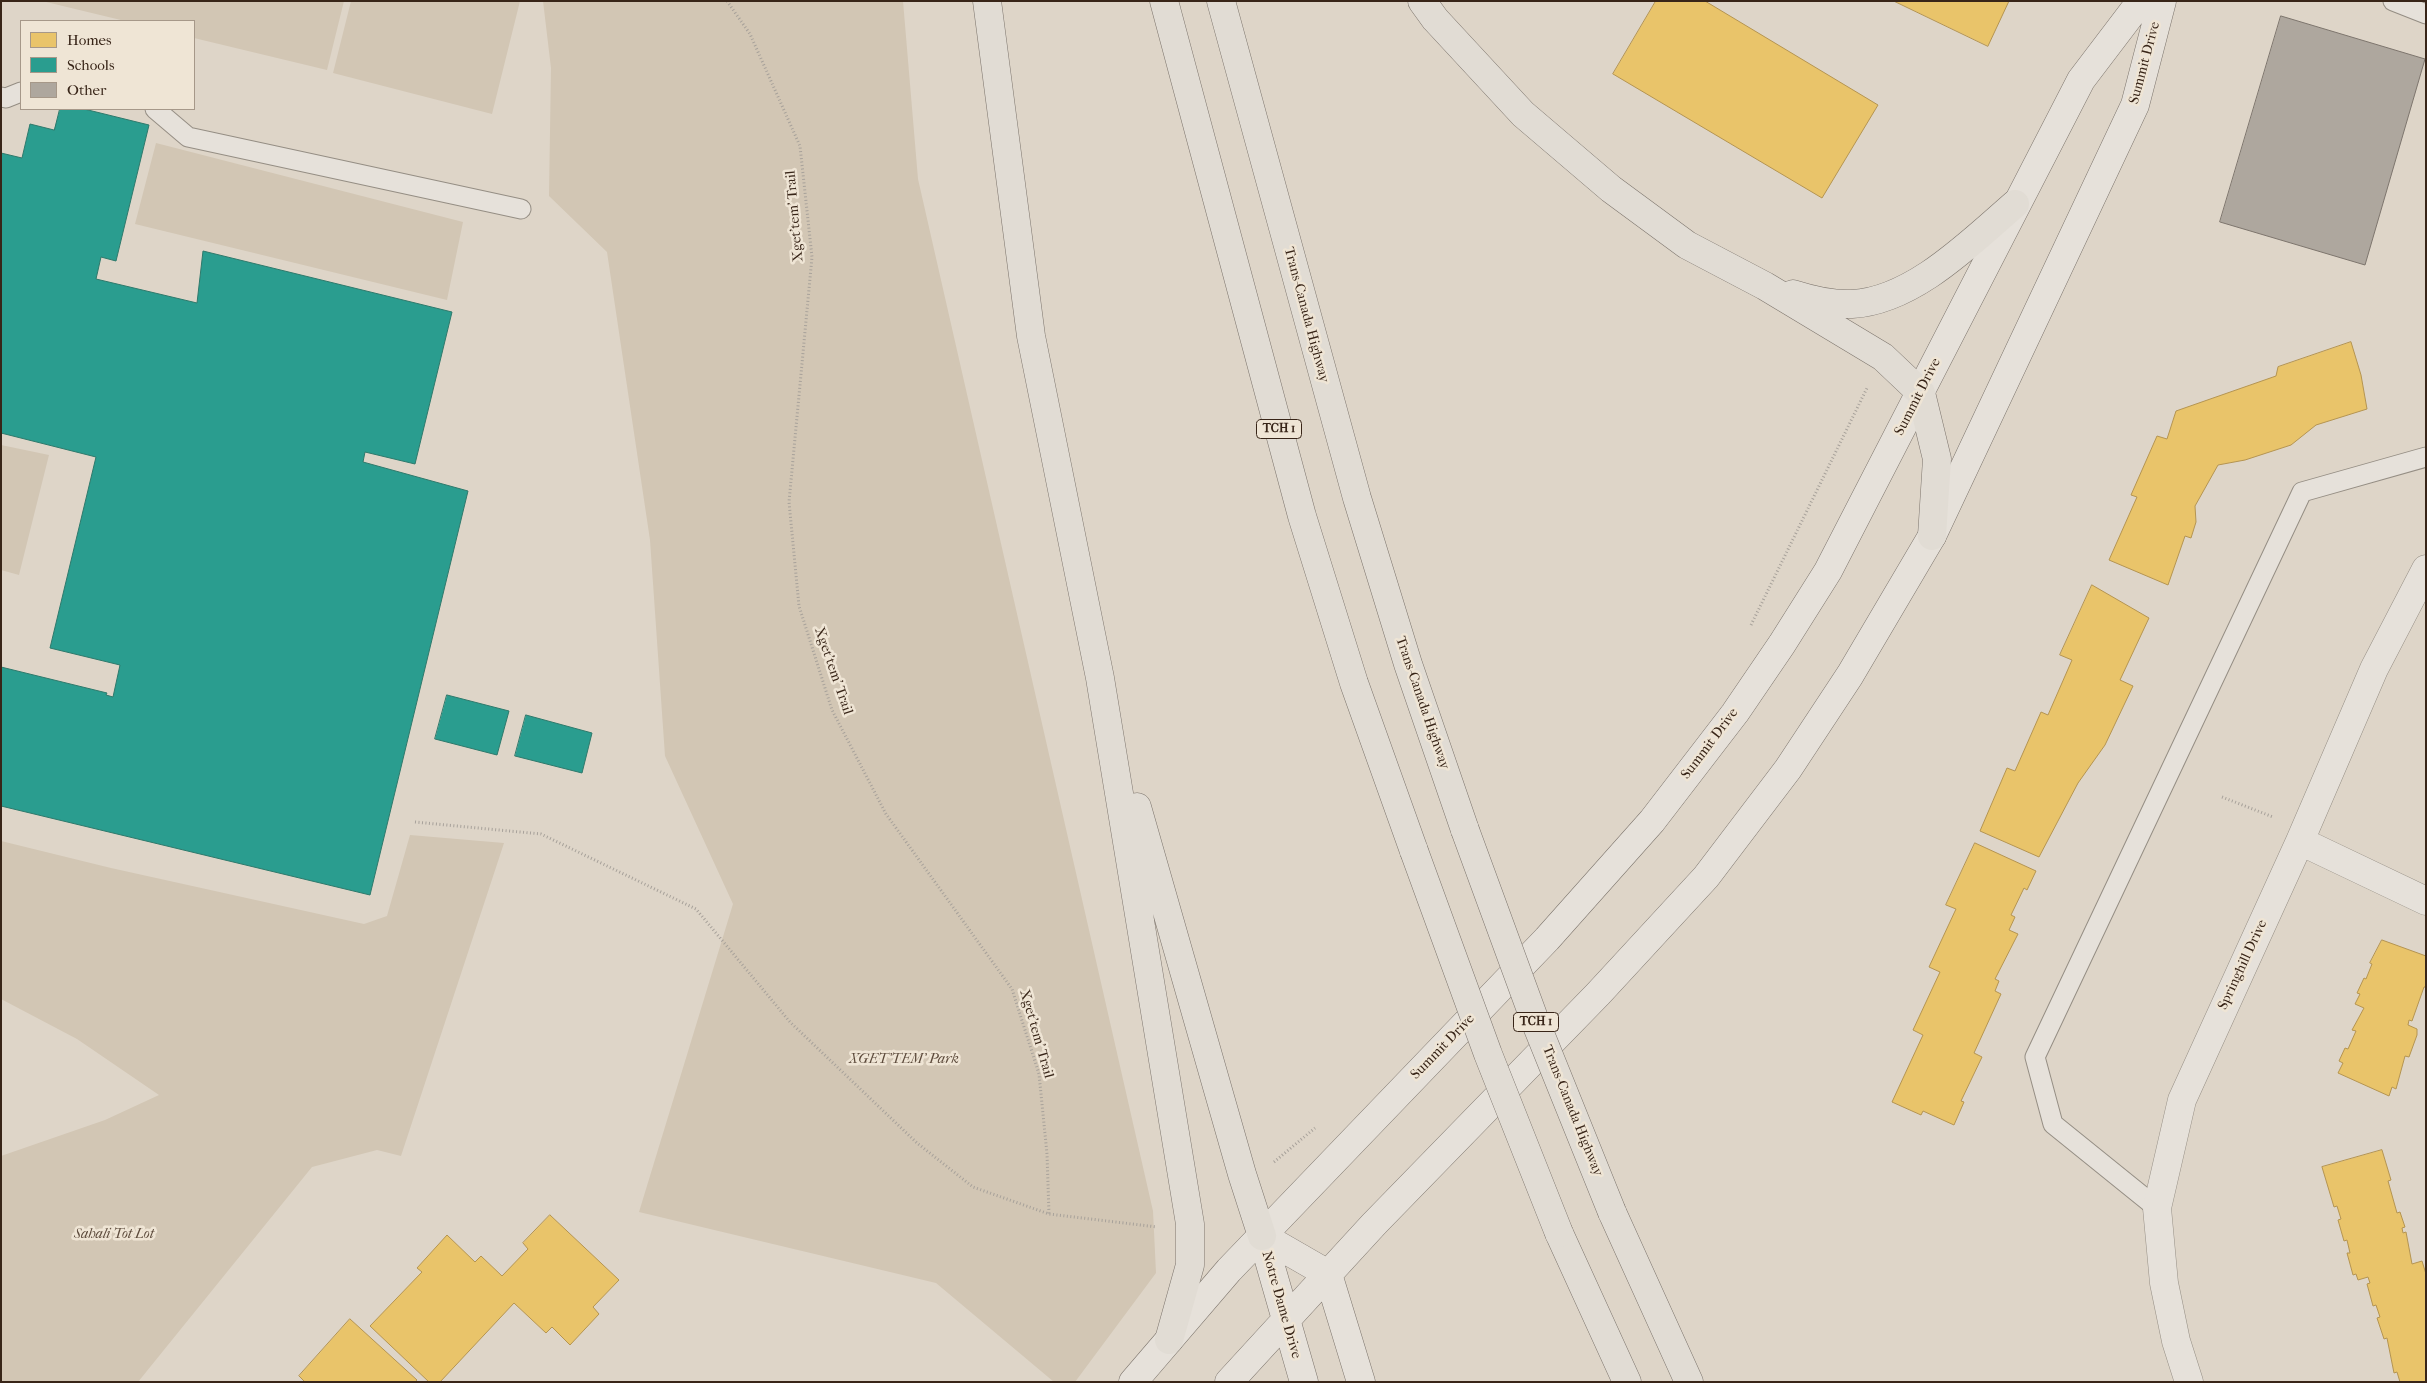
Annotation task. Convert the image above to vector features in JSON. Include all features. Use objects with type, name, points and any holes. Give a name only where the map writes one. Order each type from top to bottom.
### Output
[{"type":"highway","points":[[987,1],[1031,336],[1100,678],[1190,1224],[1190,1265],[1169,1340]]},
{"type":"highway","name":"TCH 1","points":[[1164,1],[1302,516],[1354,682],[1488,1054],[1560,1233],[1627,1382]]},
{"type":"highway","name":"Trans-Canada Highway","points":[[1222,1],[1357,498],[1408,664],[1465,830],[1536,1021],[1612,1212],[1689,1382]]},
{"type":"highway","points":[[1422,1],[1435,19],[1523,114],[1604,183],[1687,245],[1765,286],[1883,357],[1920,393],[1936,459],[1932,536]]},
{"type":"highway","points":[[1765,286],[1818,302],[1853,304],[1888,297],[1945,263],[2015,204]]},
{"type":"highway","points":[[1100,678],[1239,1164],[1262,1236]]},
{"type":"main road","name":"Summit Drive","points":[[1133,1382],[1229,1270],[1547,938],[1652,820],[1735,713],[1782,644],[1828,571],[2015,204],[2081,80],[2141,1]]},
{"type":"main road","name":"Summit Drive","points":[[1229,1382],[1328,1274],[1598,994],[1706,877],[1788,769],[1860,660],[1932,536],[2135,105],[2162,1]]},
{"type":"main road","name":"Springhill Drive","points":[[2189,1382],[2176,1341],[2164,1282],[2157,1208],[2182,1100],[2300,841],[2374,669],[2426,569]]},
{"type":"main road","points":[[2300,841],[2426,901]]},
{"type":"main road","name":"Notre Dame Drive","points":[[1262,1236],[1328,1274]]},
{"type":"main road","name":"Notre Dame Drive","points":[[1262,1236],[1304,1382]]},
{"type":"main road","points":[[1328,1274],[1361,1382]]},
{"type":"lane","points":[[2393,1],[2426,14]]},
{"type":"lane","points":[[1,97],[6,98],[20,92]]},
{"type":"lane","points":[[156,110],[188,137],[521,209]]},
{"type":"lane","points":[[2157,1208],[2053,1124],[2035,1056],[2302,492],[2426,457]]},
{"type":"path","name":"Xget'tem' Trail","points":[[727,1],[750,34],[800,146],[812,257],[789,502],[799,606],[832,710],[886,814],[1012,989],[1039,1074],[1047,1154],[1048,1214]]},
{"type":"path","points":[[1747,634],[1868,385]]},
{"type":"path","points":[[2222,796],[2259,811]]},
{"type":"path","points":[[415,822],[541,834],[696,909],[790,1022],[917,1143],[973,1187],[1048,1214],[1160,1227]]},
{"type":"path","points":[[1279,1157],[1316,1127]]},
{"type":"green space","points":[[42,1],[344,1],[327,70],[195,38],[195,20],[121,20]]},
{"type":"green space","points":[[351,1],[520,1],[492,114],[333,73]]},
{"type":"green space","name":"XGET'TEM' Park","points":[[543,1],[903,1],[918,179],[1153,1211],[1156,1273],[1075,1382],[1054,1382],[936,1283],[639,1212],[733,904],[665,756],[650,540],[607,252],[549,196],[551,68]]},
{"type":"green space","points":[[156,143],[463,222],[447,300],[135,224]]},
{"type":"green space","points":[[1,445],[49,455],[19,575],[1,570]]},
{"type":"green space","name":"Sahali Tot Lot","points":[[410,835],[504,843],[401,1156],[377,1150],[312,1167],[138,1382],[1,1382],[1,1156],[105,1120],[159,1095],[77,1039],[1,999],[1,841],[111,868],[364,924],[387,916]]},
{"type":"building: Homes","points":[[1656,1],[1705,1],[1878,105],[1822,198],[1613,74]]},
{"type":"building: Homes","points":[[1894,1],[2009,1],[1988,46]]},
{"type":"building: Homes","points":[[2351,342],[2361,375],[2367,409],[2316,425],[2291,445],[2245,460],[2218,465],[2195,506],[2196,522],[2191,538],[2185,536],[2168,585],[2109,560],[2137,497],[2131,495],[2157,436],[2167,439],[2176,411],[2276,376],[2278,367]]},
{"type":"building: Homes","points":[[2092,585],[2149,618],[2120,680],[2133,686],[2105,745],[2078,783],[2039,857],[1980,831],[2007,768],[2015,771],[2041,712],[2048,715],[2072,660],[2060,655]]},
{"type":"building: Homes","points":[[1975,843],[2036,871],[2027,890],[2024,888],[2011,915],[2015,917],[2009,930],[2018,934],[1995,979],[1999,981],[1995,991],[2001,994],[1974,1053],[1982,1057],[1961,1101],[1964,1102],[1954,1125],[1923,1111],[1921,1115],[1892,1102],[1923,1035],[1913,1030],[1940,972],[1929,967],[1956,909],[1946,905]]},
{"type":"building: Homes","points":[[2382,940],[2426,956],[2426,987],[2424,987],[2412,1021],[2409,1020],[2408,1025],[2417,1029],[2417,1035],[2409,1057],[2405,1056],[2396,1089],[2392,1087],[2389,1096],[2338,1073],[2343,1063],[2339,1061],[2345,1048],[2348,1049],[2356,1031],[2352,1030],[2364,1008],[2355,1004],[2360,994],[2357,993],[2364,978],[2366,979],[2372,964],[2370,963]]},
{"type":"building: Homes","points":[[2382,1150],[2391,1180],[2388,1181],[2397,1213],[2400,1212],[2405,1227],[2402,1228],[2403,1233],[2406,1232],[2412,1264],[2422,1261],[2426,1274],[2426,1382],[2400,1382],[2397,1372],[2394,1373],[2387,1338],[2384,1339],[2377,1318],[2380,1317],[2376,1305],[2373,1306],[2367,1284],[2370,1283],[2368,1277],[2358,1280],[2356,1274],[2353,1275],[2347,1253],[2350,1253],[2347,1240],[2344,1241],[2338,1220],[2341,1219],[2337,1206],[2334,1207],[2322,1167]]},
{"type":"building: Homes","points":[[550,1215],[619,1280],[593,1307],[599,1314],[570,1345],[552,1327],[546,1333],[514,1303],[440,1382],[429,1382],[370,1326],[422,1272],[417,1268],[447,1235],[475,1262],[481,1256],[502,1276],[528,1249],[523,1243]]},
{"type":"building: Homes","points":[[350,1319],[417,1380],[415,1382],[305,1382],[299,1376]]},
{"type":"building: Schools","points":[[60,110],[88,110],[149,125],[116,261],[101,257],[96,279],[197,303],[203,251],[452,312],[415,464],[365,452],[363,462],[468,491],[370,895],[1,806],[1,667],[107,693],[106,695],[113,697],[120,665],[50,648],[96,457],[1,433],[1,153],[22,158],[30,124],[54,130]]},
{"type":"building: Schools","points":[[447,695],[509,711],[497,755],[435,739]]},
{"type":"building: Schools","points":[[526,715],[592,733],[582,773],[515,756]]},
{"type":"building: Other","points":[[2281,16],[2425,59],[2365,265],[2220,222]]}]
